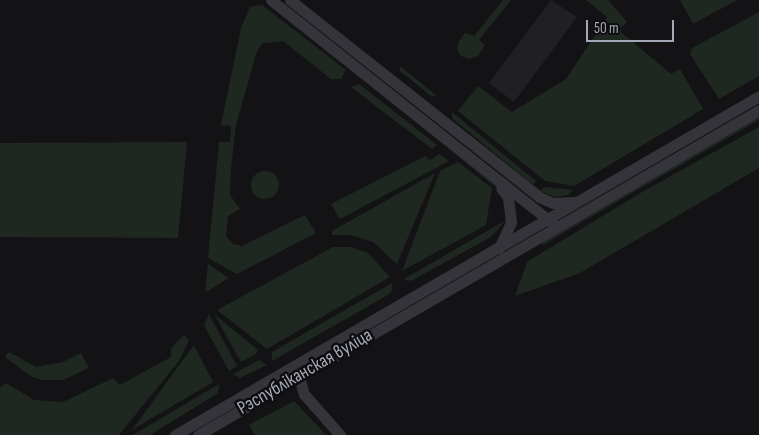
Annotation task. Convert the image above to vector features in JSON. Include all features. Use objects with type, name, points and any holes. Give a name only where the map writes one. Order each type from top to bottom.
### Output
[{"type":"street","points":[[271,0],[492,176],[553,221]]},
{"type":"street","points":[[290,0],[545,201],[561,204],[594,194]]},
{"type":"street","points":[[553,221],[594,194],[759,96]]},
{"type":"street","points":[[175,435],[498,249],[759,110]]},
{"type":"street","points":[[492,176],[508,197],[511,206],[511,222],[498,249]]},
{"type":"street","points":[[545,201],[553,221]]},
{"type":"street","name":"Рэспубліканская вуліца","points":[[198,435],[411,310],[553,221]]},
{"type":"street","points":[[299,377],[304,394],[340,435]]},
{"type":"shaded area","points":[[503,0],[511,0],[479,40],[485,45],[478,56],[469,59],[461,56],[457,49],[459,41],[465,33],[474,36]]},
{"type":"shaded area","points":[[551,0],[577,17],[514,102],[489,83]]},
{"type":"shaded area","points":[[586,0],[608,0],[627,22],[620,28],[621,32],[671,74],[680,69],[703,109],[574,186],[545,181],[458,111],[478,86],[512,112],[566,79],[607,17]]},
{"type":"shaded area","points":[[680,0],[737,0],[693,24]]},
{"type":"shaded area","points":[[262,5],[346,70],[341,79],[331,79],[283,41],[263,43],[257,51],[236,125],[231,168],[230,195],[240,209],[228,216],[226,236],[233,244],[242,246],[305,215],[316,233],[237,274],[208,258],[219,142],[230,142],[231,126],[221,125],[241,28],[250,7]]},
{"type":"shaded area","points":[[759,12],[759,76],[719,99],[690,54],[692,48]]},
{"type":"shaded area","points":[[400,66],[437,96],[431,96],[400,71]]},
{"type":"shaded area","points":[[361,78],[495,181],[499,190],[460,158]]},
{"type":"shaded area","points":[[359,84],[437,145],[432,149],[351,87]]},
{"type":"shaded area","points":[[452,112],[536,181],[533,185],[452,118]]},
{"type":"shaded area","points":[[759,115],[759,120],[543,245],[541,241]]},
{"type":"shaded area","points":[[759,127],[759,168],[580,273],[515,296],[527,262],[642,192]]},
{"type":"shaded area","points":[[187,142],[178,238],[0,237],[0,143]]},
{"type":"shaded area","points":[[440,154],[449,161],[340,219],[331,204],[425,156],[430,160]]},
{"type":"shaded area","points":[[458,162],[492,188],[486,225],[402,271],[440,171]]},
{"type":"shaded area","points":[[265,171],[275,175],[279,185],[275,195],[265,199],[255,195],[251,185],[255,175]]},
{"type":"shaded area","points":[[435,173],[397,264],[373,242],[350,235],[332,235],[332,231]]},
{"type":"shaded area","points":[[544,187],[573,190],[568,195],[555,197],[541,191]]},
{"type":"shaded area","points":[[506,220],[491,237],[411,281],[404,279]]},
{"type":"shaded area","points":[[333,247],[351,247],[368,253],[390,277],[267,349],[217,310]]},
{"type":"shaded area","points":[[208,264],[229,278],[206,292],[205,290]]},
{"type":"shaded area","points":[[392,283],[392,291],[388,295],[272,361],[272,352]]},
{"type":"shaded area","points":[[209,314],[237,366],[229,371],[204,325]]},
{"type":"shaded area","points":[[214,314],[258,350],[256,354],[241,362]]},
{"type":"shaded area","points":[[184,335],[189,340],[179,361],[119,435],[0,435],[0,388],[6,383],[34,400],[63,402],[113,378],[120,385],[171,357],[171,348]]},
{"type":"shaded area","points":[[194,345],[213,382],[132,430]]},
{"type":"shaded area","points":[[9,352],[36,367],[63,362],[81,353],[89,368],[63,380],[43,380],[32,377],[5,357]]},
{"type":"shaded area","points":[[259,360],[267,365],[240,378],[233,374]]},
{"type":"shaded area","points":[[219,384],[218,393],[150,435],[133,435]]},
{"type":"shaded area","points":[[294,401],[326,435],[255,435],[249,425]]}]
